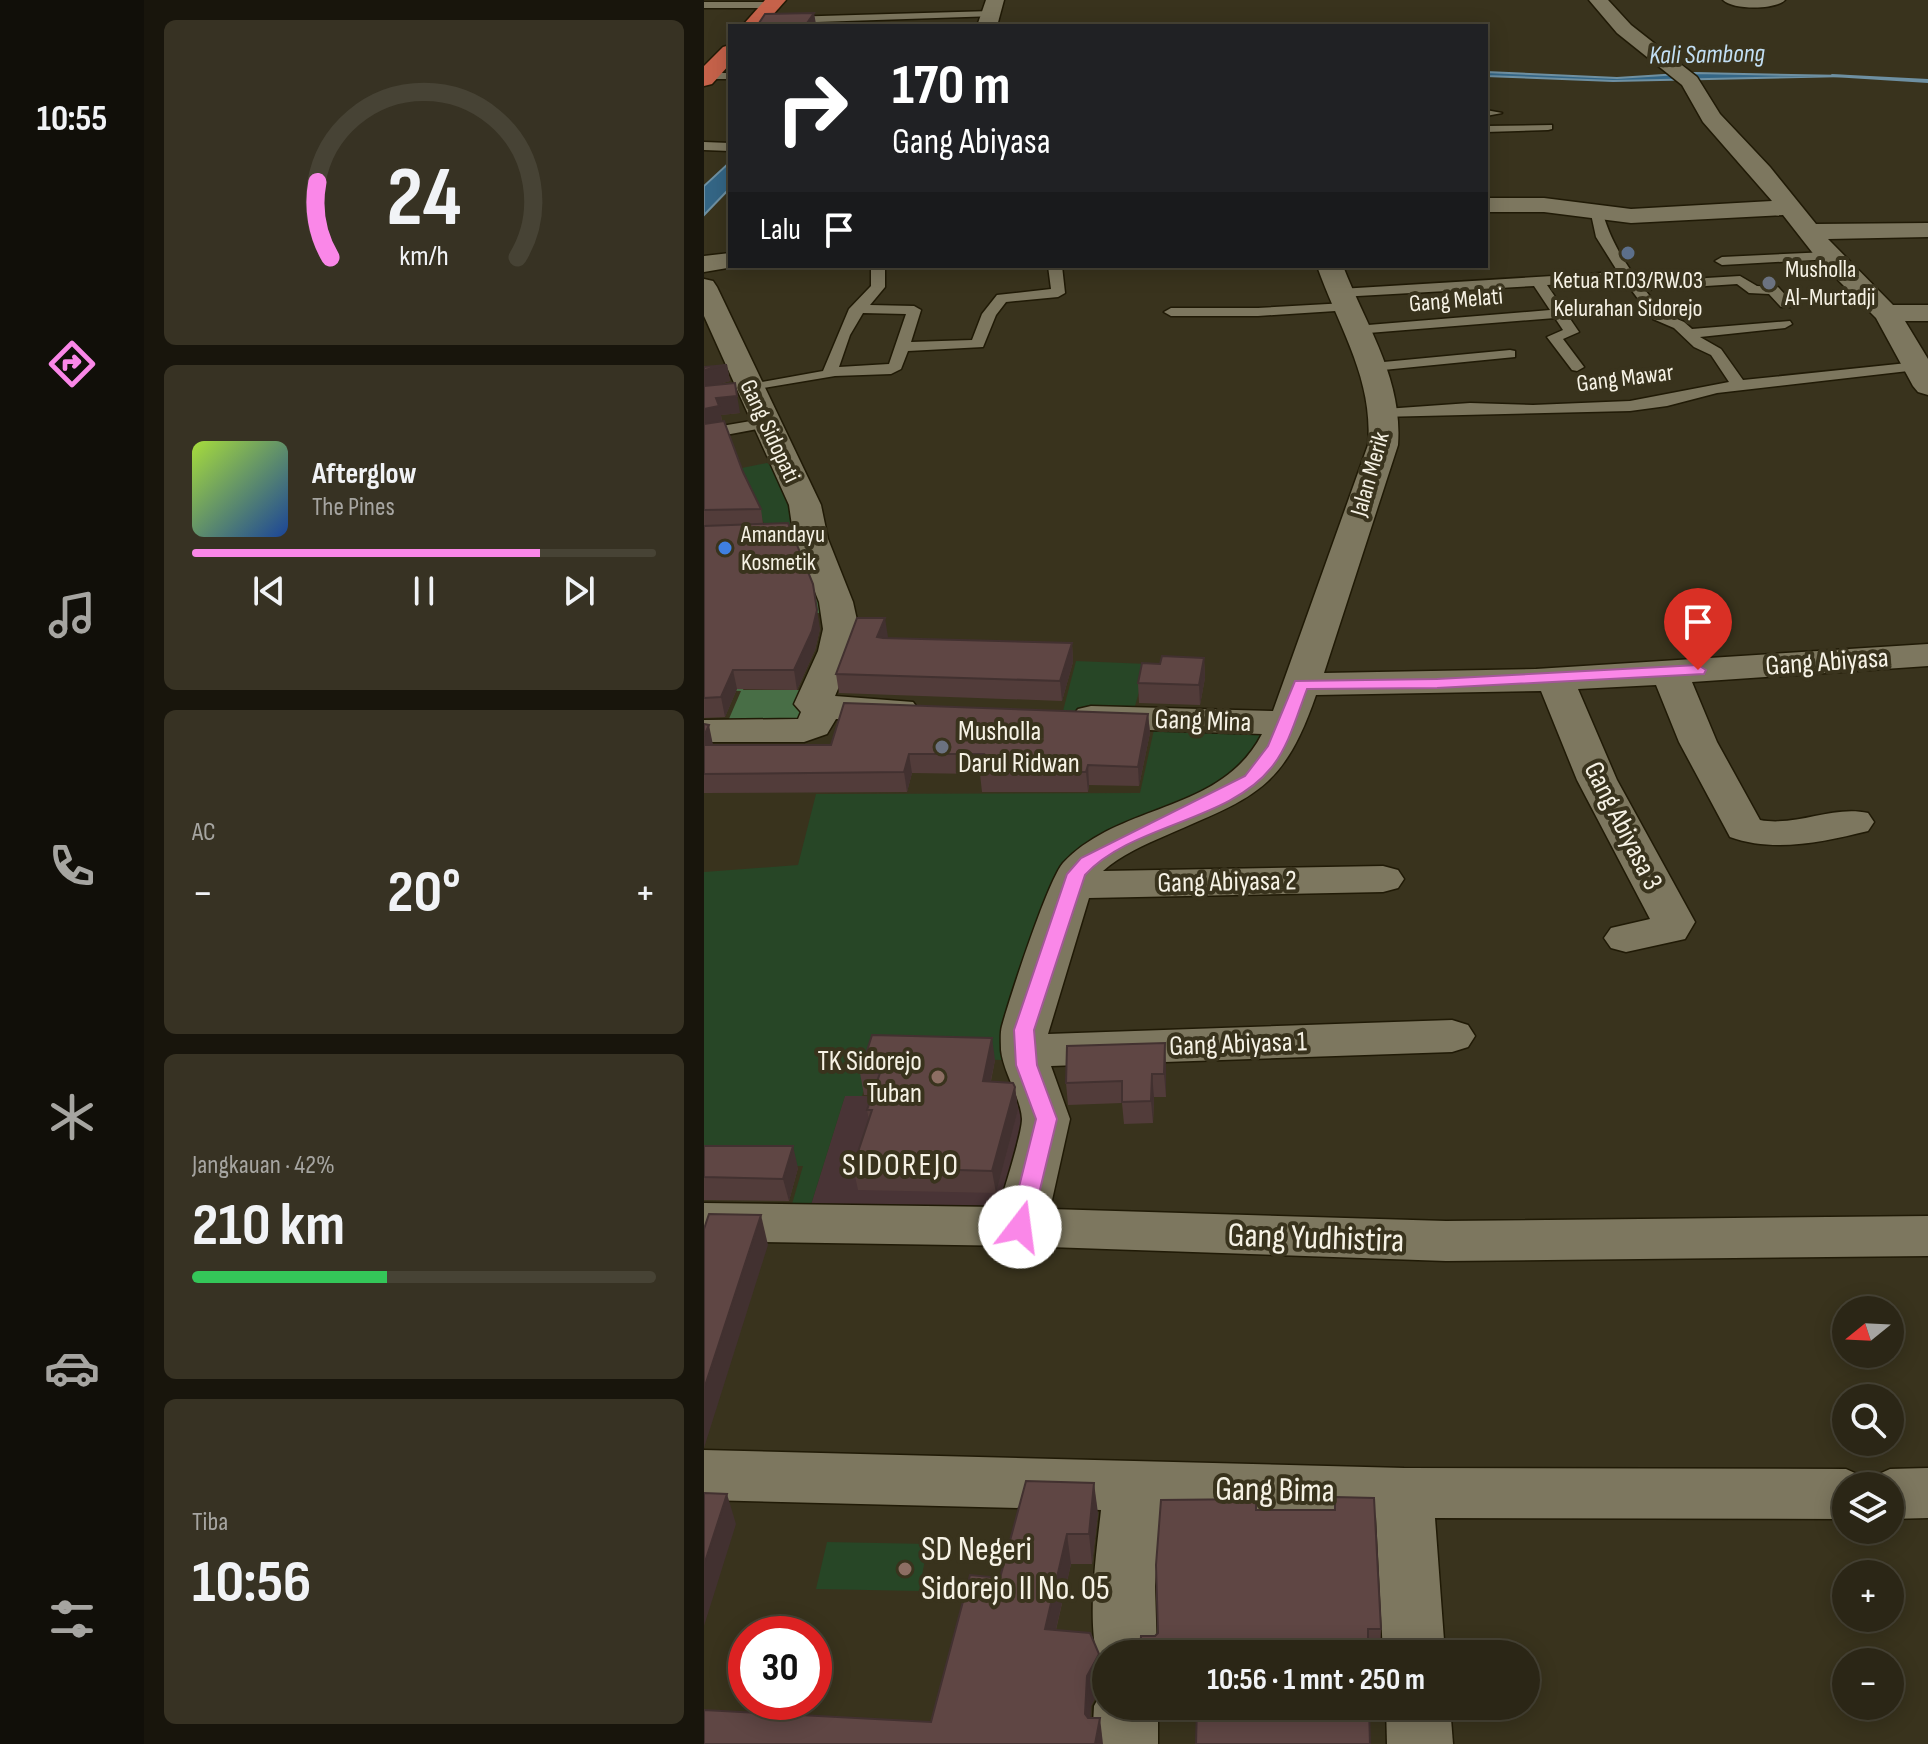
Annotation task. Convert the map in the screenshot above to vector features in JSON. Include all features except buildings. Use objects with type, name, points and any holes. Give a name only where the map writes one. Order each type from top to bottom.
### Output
[{"type":"highway","points":[[705,77],[728,53]]},
{"type":"street","points":[[1598,0],[1624,29],[1685,77],[1711,117],[1828,256],[1886,313],[1923,376]]},
{"type":"street","points":[[1732,0],[1776,0]]},
{"type":"street","points":[[1488,205],[1544,205],[1597,214],[1643,216],[1789,207]]},
{"type":"street","points":[[1808,232],[1928,230]]},
{"type":"street","points":[[704,264],[728,261]]},
{"type":"street","name":"Gang Sidopati","points":[[704,287],[745,390],[768,423],[805,505],[799,532],[836,602],[841,629],[836,651],[813,704],[822,707]]},
{"type":"street","name":"Jalan Merik","points":[[1293,704],[1383,445],[1385,414],[1373,367],[1343,299]]},
{"type":"street","points":[[1886,313],[1928,313]]},
{"type":"street","name":"Gang Abiyasa","points":[[1293,704],[1409,684],[1555,679],[1928,655]]},
{"type":"street","points":[[1669,672],[1698,742],[1744,828],[1770,834],[1854,822]]},
{"type":"street","name":"Gang Abiyasa 3","points":[[1555,679],[1597,780],[1673,922],[1673,928],[1666,931],[1626,938]]},
{"type":"street","points":[[1020,1227],[1046,1128],[1044,1109],[1024,1051],[1026,1019],[1071,885],[1081,868],[1103,852],[1251,780],[1265,764],[1293,704]]},
{"type":"street","name":"Gang Mina","points":[[1061,716],[1293,704]]},
{"type":"street","points":[[704,731],[804,731],[814,726],[822,707],[933,711]]},
{"type":"street","name":"Gang Abiyasa 2","points":[[1071,885],[1383,879]]},
{"type":"street","name":"Gang Abiyasa 1","points":[[1024,1051],[1452,1036]]},
{"type":"street","name":"Gang Yudhistira","points":[[704,1222],[1020,1227],[1446,1241],[1928,1236]]},
{"type":"street","name":"Gang Bima","points":[[704,1475],[1404,1493],[1832,1494]]},
{"type":"street","points":[[1126,1640],[1124,1586],[1133,1486]]},
{"type":"street","points":[[1404,1493],[1413,1640]]},
{"type":"street","points":[[1904,1494],[1928,1493]]},
{"type":"street","points":[[1125,1744],[1126,1720]]},
{"type":"street","points":[[1419,1720],[1420,1744]]},
{"type":"lane","points":[[704,5],[820,23],[991,13]]},
{"type":"lane","points":[[705,77],[728,76]]},
{"type":"lane","points":[[1488,129],[1548,127]]},
{"type":"lane","points":[[704,146],[728,147]]},
{"type":"lane","points":[[1597,214],[1603,237],[1658,316],[1679,325],[1719,356],[1739,385]]},
{"type":"lane","points":[[1735,281],[1719,256],[1828,256]]},
{"type":"lane","points":[[830,372],[836,343],[856,309],[878,287],[878,268]]},
{"type":"lane","points":[[902,347],[978,344],[989,314],[1002,298],[1058,293],[1055,268]]},
{"type":"lane","points":[[1171,312],[1258,312],[1343,299],[1538,282],[1743,281],[1754,290],[1772,289],[1786,304]]},
{"type":"lane","points":[[1538,282],[1572,332],[1554,338],[1577,367]]},
{"type":"lane","name":"Gang Melati","points":[[1343,299],[1559,313]]},
{"type":"lane","points":[[745,390],[823,376],[830,372],[893,369],[913,309],[856,309]]},
{"type":"lane","points":[[1688,334],[1785,324]]},
{"type":"lane","points":[[1373,367],[1510,354]]},
{"type":"lane","name":"Gang Mawar","points":[[1385,414],[1470,408],[1551,410],[1630,406],[1739,385],[1923,376]]},
{"type":"lane","points":[[704,434],[768,423]]},
{"type":"shaded area","points":[[845,1095],[1024,1104],[1027,1113],[1005,1213],[809,1211]]},
{"type":"green space","points":[[776,461],[801,529],[768,534],[742,468]]},
{"type":"green space","points":[[814,573],[829,613],[752,612],[727,669],[751,669],[743,690],[812,690],[798,729],[725,728],[741,691],[704,690],[704,649],[730,593],[757,593],[765,574]]},
{"type":"green space","points":[[1076,661],[1147,664],[1133,713],[1063,711]]},
{"type":"green space","points":[[1155,725],[1275,729],[1259,762],[1107,842],[1004,1060],[874,1057],[862,1096],[845,1096],[809,1211],[790,1211],[803,1166],[704,1166],[704,872],[798,865],[816,794],[1140,793]]},
{"type":"green space","points":[[827,1542],[928,1544],[919,1591],[816,1589]]},
{"type":"water","points":[[1488,72],[1617,78],[1695,73],[1848,76],[1613,81],[1488,76]]},
{"type":"water","points":[[728,164],[728,190],[704,215],[704,186]]},
{"type":"waterway","name":"Kali Sambong","points":[[1833,75],[1928,81]]},
{"type":"place","name":"Ketua RT.03/RW.03 Kelurahan Sidorejo","points":[[1628,253]]},
{"type":"place","name":"Musholla Al-Murtadji","points":[[1769,283]]},
{"type":"place","name":"Amandayu Kosmetik","points":[[725,548]]},
{"type":"place","name":"Musholla Darul Ridwan","points":[[942,747]]},
{"type":"place","name":"TK Sidorejo Tuban","points":[[938,1077]]},
{"type":"place","name":"SD Negeri Sidorejo II No. 05","points":[[905,1569]]},
{"type":"district","name":"SIDOREJO","points":[[901,1165]]},
{"type":"route","points":[[1020,1227],[1046,1128],[1044,1109],[1027,1065],[1024,1030],[1076,874],[1087,862],[1115,845],[1209,803],[1251,780],[1276,746],[1301,684],[1437,684],[1698,670]]}]
